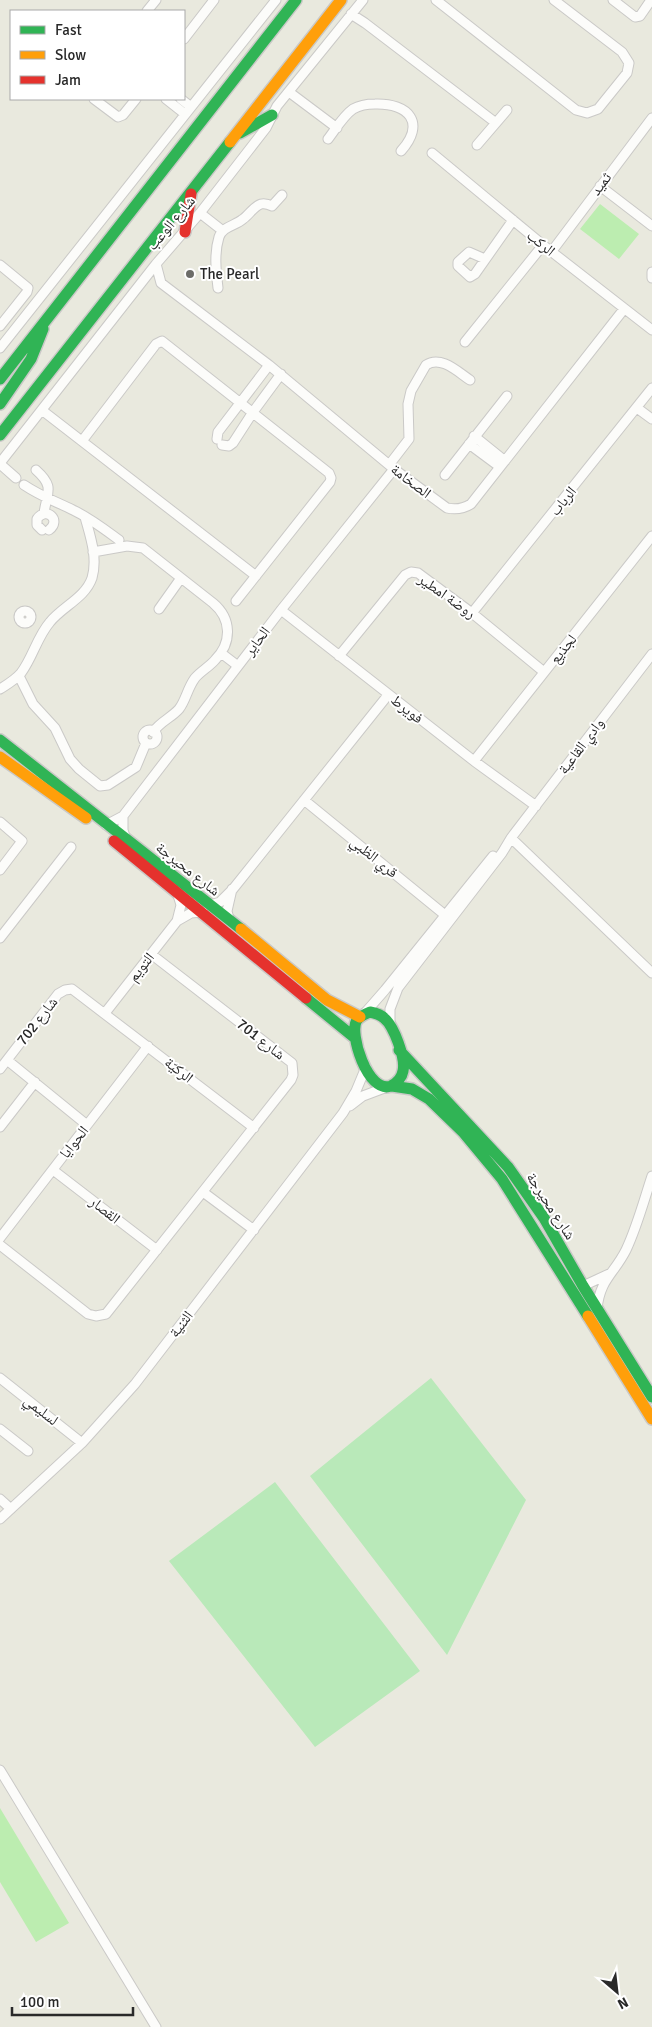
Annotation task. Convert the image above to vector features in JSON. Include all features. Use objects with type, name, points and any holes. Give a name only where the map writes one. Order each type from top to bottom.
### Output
[{"type":"street","points":[[148,10],[156,0]]},
{"type":"street","points":[[185,38],[214,0]]},
{"type":"street","points":[[0,348],[276,0]]},
{"type":"street","points":[[0,379],[296,0]]},
{"type":"street","name":"شارع الوعب","points":[[0,435],[341,0]]},
{"type":"street","name":"شارع الوعب","points":[[0,464],[156,264],[200,213],[266,128],[272,115],[289,92],[363,0]]},
{"type":"street","points":[[436,0],[576,110],[587,113],[598,109],[627,73],[629,63],[622,52],[554,0]]},
{"type":"street","points":[[613,0],[635,17],[640,16],[651,0]]},
{"type":"street","points":[[351,14],[366,23],[496,123]]},
{"type":"street","points":[[289,92],[337,128]]},
{"type":"street","points":[[95,100],[118,117],[123,115],[135,100]]},
{"type":"street","points":[[168,100],[188,110]]},
{"type":"street","points":[[182,100],[188,110]]},
{"type":"street","points":[[328,139],[347,114],[358,106],[367,104],[395,105],[406,112],[412,123],[412,136],[401,151]]},
{"type":"street","points":[[477,145],[507,110]]},
{"type":"street","points":[[235,136],[272,115]]},
{"type":"street","name":"ثميد","points":[[552,252],[652,118]]},
{"type":"street","name":"الركب","points":[[432,153],[543,245],[652,330]]},
{"type":"street","points":[[600,186],[652,226]]},
{"type":"street","points":[[185,232],[191,191]]},
{"type":"street","points":[[218,288],[215,267],[219,239],[223,231],[241,222],[258,205],[272,206],[282,195]]},
{"type":"street","points":[[200,213],[223,231]]},
{"type":"street","points":[[485,259],[514,220]]},
{"type":"street","points":[[465,342],[543,245]]},
{"type":"street","points":[[141,284],[161,283],[156,264]]},
{"type":"street","points":[[0,265],[28,288],[27,292],[0,326]]},
{"type":"street","points":[[652,272],[652,278]]},
{"type":"street","name":"الصخامة","points":[[161,283],[281,374],[392,467],[447,508],[454,510],[465,508],[471,504],[624,309]]},
{"type":"street","points":[[0,404],[30,360],[41,336],[46,319]]},
{"type":"street","points":[[82,441],[159,342],[164,342],[329,474],[330,482],[236,601]]},
{"type":"street","name":"الحاير","points":[[106,825],[123,816],[392,467],[409,439],[408,404],[411,392],[426,365],[435,362],[446,364],[470,380]]},
{"type":"street","points":[[269,365],[218,432],[219,442],[228,446],[233,443],[281,374]]},
{"type":"street","name":"الرباب","points":[[472,613],[652,388]]},
{"type":"street","points":[[445,474],[507,396]]},
{"type":"street","points":[[637,408],[652,419]]},
{"type":"street","points":[[43,411],[256,576]]},
{"type":"street","points":[[471,440],[502,464]]},
{"type":"street","points":[[0,464],[16,478]]},
{"type":"street","points":[[36,470],[48,484],[49,492],[44,513],[37,519],[37,525],[45,530],[54,524],[54,518],[50,514],[44,513]]},
{"type":"street","points":[[24,485],[47,499],[86,516],[119,540]]},
{"type":"street","points":[[0,689],[19,676],[40,634],[56,615],[78,598],[88,587],[92,575],[94,552],[86,516]]},
{"type":"street","name":"لجذيع","points":[[474,761],[652,536]]},
{"type":"street","points":[[19,676],[32,704],[56,728],[70,759],[100,786],[108,785],[136,767],[146,743],[143,740],[144,734],[147,731],[153,732],[163,721],[178,710],[189,686],[221,653],[226,644],[228,632],[224,616],[214,603],[148,550],[139,546],[127,546],[94,552]]},
{"type":"street","name":"روضة امطير","points":[[339,656],[405,575],[411,572],[418,573],[472,613],[544,672]]},
{"type":"street","points":[[159,609],[181,578]]},
{"type":"street","name":"فويرط","points":[[281,610],[474,761],[536,806]]},
{"type":"street","points":[[30,622],[40,634]]},
{"type":"street","points":[[221,653],[238,666]]},
{"type":"street","name":"وادي القاعية","points":[[390,1024],[390,1009],[398,988],[652,654]]},
{"type":"street","points":[[206,909],[220,902],[232,889],[388,694]]},
{"type":"street","name":"شارع محيرجة","points":[[0,740],[126,840],[355,1038]]},
{"type":"street","name":"شارع محيرجة","points":[[0,757],[88,819],[176,891],[206,909],[229,919],[327,1000],[362,1015],[376,1012],[387,1018],[390,1024]]},
{"type":"street","name":"قري الظبي","points":[[304,800],[445,915]]},
{"type":"street","points":[[123,816],[123,830],[126,840]]},
{"type":"street","points":[[0,822],[22,841],[0,870]]},
{"type":"street","points":[[511,838],[652,973]]},
{"type":"street","name":"وادي القاعية","points":[[362,1015],[385,990],[501,846],[511,838]]},
{"type":"street","points":[[0,938],[71,847]]},
{"type":"street","points":[[229,919],[227,911],[232,889]]},
{"type":"street","points":[[176,891],[181,905],[177,921]]},
{"type":"street","name":"التويم","points":[[105,1013],[177,921],[191,912],[206,909]]},
{"type":"street","name":"شارع 701","points":[[0,1246],[88,1314],[103,1315],[112,1309],[291,1080],[293,1075],[292,1063],[151,954]]},
{"type":"street","name":"شارع 702","points":[[0,1069],[61,991],[76,990],[105,1013]]},
{"type":"street","name":"الركيّة","points":[[105,1013],[254,1128]]},
{"type":"street","points":[[362,1015],[354,1026],[355,1038],[366,1067],[374,1082],[390,1086],[399,1082],[405,1069],[390,1024]]},
{"type":"street","name":"الحوايا","points":[[0,1238],[148,1046]]},
{"type":"street","name":"شارع محيرجة","points":[[399,1050],[508,1167],[544,1218],[579,1289],[652,1419]]},
{"type":"street","points":[[7,1060],[87,1125]]},
{"type":"street","name":"الثنية","points":[[4,1514],[82,1442],[135,1384],[342,1113],[356,1091],[366,1067]]},
{"type":"street","points":[[0,1127],[35,1082]]},
{"type":"street","name":"شارع محيرجة","points":[[390,1086],[412,1089],[429,1099],[482,1154],[502,1179],[579,1289],[597,1309],[652,1397]]},
{"type":"street","name":"الثنية","points":[[342,1113],[363,1096],[390,1086]]},
{"type":"street","name":"القصار","points":[[53,1170],[157,1250]]},
{"type":"street","points":[[597,1309],[598,1294],[602,1284],[626,1250],[652,1176]]},
{"type":"street","points":[[203,1192],[254,1230]]},
{"type":"street","points":[[579,1289],[609,1274]]},
{"type":"street","name":"لسليمي","points":[[0,1378],[82,1442]]},
{"type":"street","points":[[0,1429],[28,1451]]},
{"type":"street","points":[[0,1499],[4,1514]]},
{"type":"street","points":[[0,1770],[156,2027]]},
{"type":"green space","points":[[600,204],[639,234],[619,259],[580,229]]},
{"type":"green space","points":[[431,1378],[526,1500],[447,1655],[310,1476]]},
{"type":"green space","points":[[275,1482],[420,1671],[315,1747],[169,1561]]},
{"type":"green space","points":[[0,1808],[69,1923],[36,1942],[0,1882]]},
{"type":"traffic: fast","points":[[0,379],[296,0]]},
{"type":"traffic: fast","points":[[240,133],[272,115]]},
{"type":"traffic: fast","points":[[0,435],[230,142]]},
{"type":"traffic: fast","points":[[0,404],[31,359],[43,329]]},
{"type":"traffic: fast","points":[[0,740],[241,929]]},
{"type":"traffic: fast","points":[[306,998],[355,1038]]},
{"type":"traffic: fast","points":[[370,1012],[376,1013],[388,1022],[401,1051],[403,1059],[402,1073],[399,1080],[391,1086],[383,1086],[375,1081],[362,1061],[358,1049],[355,1037],[357,1020],[370,1012]]},
{"type":"traffic: fast","points":[[399,1050],[508,1167],[544,1218],[583,1286],[652,1397]]},
{"type":"traffic: fast","points":[[392,1086],[412,1089],[429,1099],[463,1132],[502,1179],[588,1316]]},
{"type":"traffic: slow","points":[[230,142],[341,0]]},
{"type":"traffic: slow","points":[[0,757],[86,818]]},
{"type":"traffic: slow","points":[[241,929],[327,1000],[360,1017]]},
{"type":"traffic: slow","points":[[588,1316],[652,1419]]},
{"type":"traffic: jam","points":[[185,232],[191,194]]},
{"type":"traffic: jam","points":[[114,841],[306,998]]},
{"type":"place","name":"The Pearl","points":[[190,274]]}]
